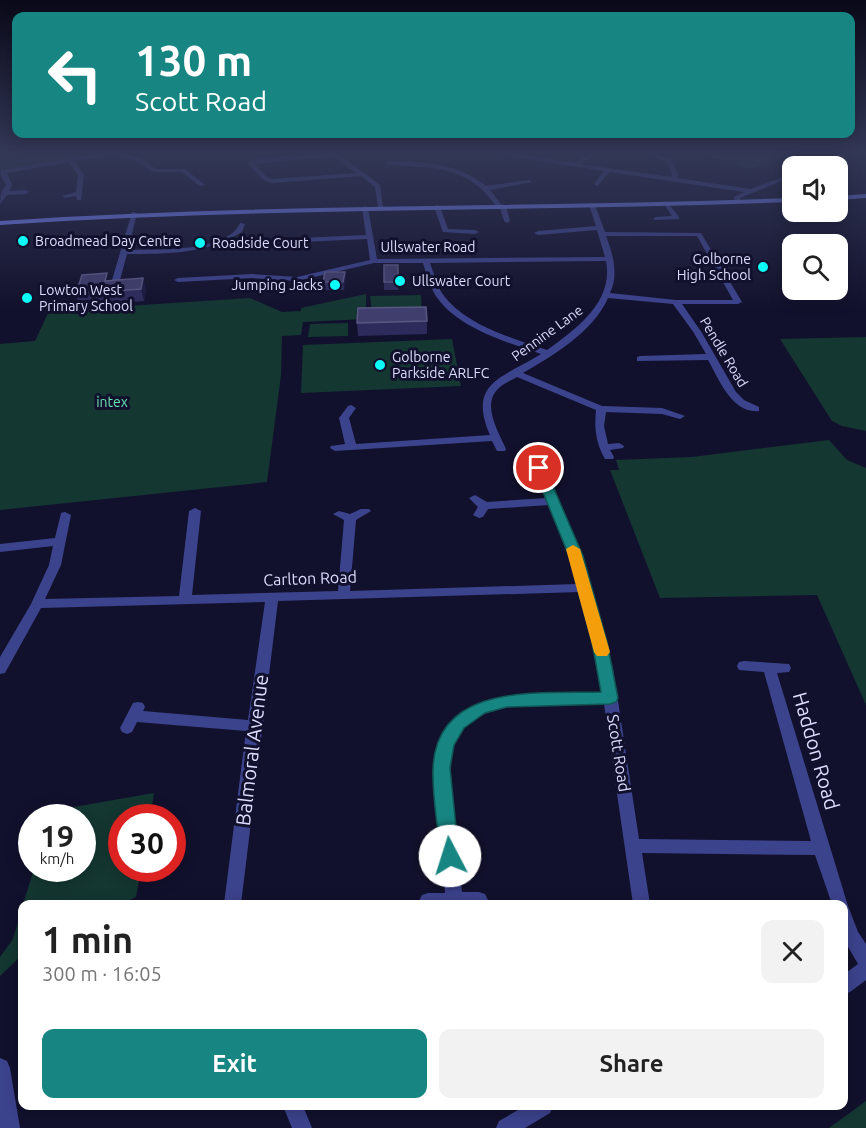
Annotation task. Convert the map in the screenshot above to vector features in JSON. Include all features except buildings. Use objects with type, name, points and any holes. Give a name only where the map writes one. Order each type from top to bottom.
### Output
[{"type":"main road","points":[[0,223],[134,213],[619,205]]},
{"type":"street","name":"Pennine Lane","points":[[501,449],[486,408],[485,398],[495,386],[584,326],[600,309],[606,295],[611,277],[609,258],[592,205]]},
{"type":"street","points":[[656,219],[677,218],[667,205]]},
{"type":"street","points":[[501,206],[507,221]]},
{"type":"street","points":[[437,207],[445,231],[475,232]]},
{"type":"street","points":[[365,208],[374,261]]},
{"type":"street","points":[[116,280],[134,213]]},
{"type":"street","points":[[123,252],[183,251],[213,246],[240,231],[242,224]]},
{"type":"street","points":[[538,233],[600,231],[699,234],[738,302],[676,302],[606,295]]},
{"type":"street","points":[[300,240],[369,237]]},
{"type":"street","points":[[211,254],[213,246]]},
{"type":"street","name":"Ullswater Road","points":[[178,280],[252,276],[297,279],[374,261],[609,258]]},
{"type":"street","points":[[426,261],[438,294],[453,309],[483,327],[546,353]]},
{"type":"street","name":"Pendle Road","points":[[676,302],[691,322],[732,394],[758,409]]},
{"type":"street","points":[[640,359],[711,357]]},
{"type":"street","points":[[515,373],[601,409],[662,411],[681,417]]},
{"type":"street","points":[[351,446],[344,418],[352,407]]},
{"type":"street","points":[[601,409],[599,426],[606,452],[619,446]]},
{"type":"street","points":[[335,448],[496,438]]},
{"type":"street","name":"Scott Road","points":[[539,468],[576,556],[606,668],[641,900]]},
{"type":"street","points":[[475,498],[482,511],[553,501]]},
{"type":"street","points":[[185,600],[195,511]]},
{"type":"street","points":[[344,594],[344,516],[365,511]]},
{"type":"street","points":[[0,669],[37,604],[55,565],[65,515]]},
{"type":"street","points":[[0,548],[61,541]]},
{"type":"street","name":"Carlton Road","points":[[37,604],[584,588]]},
{"type":"street","name":"Balmoral Avenue","points":[[233,900],[272,596]]},
{"type":"street","name":"Haddon Road","points":[[744,666],[776,668],[821,848],[839,900]]},
{"type":"street","points":[[454,900],[442,768],[446,745],[458,724],[479,708],[492,703],[610,698]]},
{"type":"street","points":[[133,717],[254,726]]},
{"type":"street","points":[[634,846],[821,848]]},
{"type":"street","points":[[428,900],[479,900]]},
{"type":"street","points":[[848,926],[854,942],[866,961]]},
{"type":"street","points":[[848,983],[866,969]]},
{"type":"street","points":[[0,1068],[10,1128]]},
{"type":"street","points":[[295,1110],[302,1128]]},
{"type":"street","points":[[506,1128],[536,1110]]},
{"type":"green space","name":"intex","points":[[366,294],[366,319],[303,322],[301,335],[282,336],[281,375],[267,482],[0,510],[0,344],[35,341],[49,311],[250,298],[282,312],[301,311],[301,308]]},
{"type":"green space","points":[[421,295],[422,317],[373,318],[370,296]]},
{"type":"green space","points":[[348,323],[348,336],[308,337],[310,324]]},
{"type":"green space","points":[[866,337],[866,431],[842,426],[832,421],[780,339]]},
{"type":"green space","name":"Golborne Parkside ARLFC","points":[[452,339],[461,386],[301,393],[303,345]]},
{"type":"green space","points":[[829,440],[847,460],[866,468],[866,705],[817,595],[660,598],[610,470],[619,470],[616,460],[692,457]]},
{"type":"green space","points":[[154,793],[152,804],[108,804],[108,882],[139,882],[136,897],[130,900],[24,900],[30,882],[96,882],[96,804],[91,804]]},
{"type":"green space","points":[[18,922],[18,959],[0,976],[0,957],[13,939]]},
{"type":"green space","points":[[866,1101],[866,1128],[829,1128]]},
{"type":"slow traffic","points":[[573,549],[602,652]]},
{"type":"place","name":"Broadmead Day Centre","points":[[23,241]]},
{"type":"place","name":"Roadside Court","points":[[200,243]]},
{"type":"place","name":"Golborne High School","points":[[763,267]]},
{"type":"place","name":"Ullswater Court","points":[[400,281]]},
{"type":"place","name":"Jumping Jacks","points":[[335,285]]},
{"type":"place","name":"Lowton West Primary School","points":[[27,298]]},
{"type":"place","name":"Golborne Parkside ARLFC","points":[[380,365]]},
{"type":"route","points":[[450,856],[442,768],[446,745],[458,724],[479,708],[492,703],[610,698],[600,642],[576,556],[539,468]]}]
